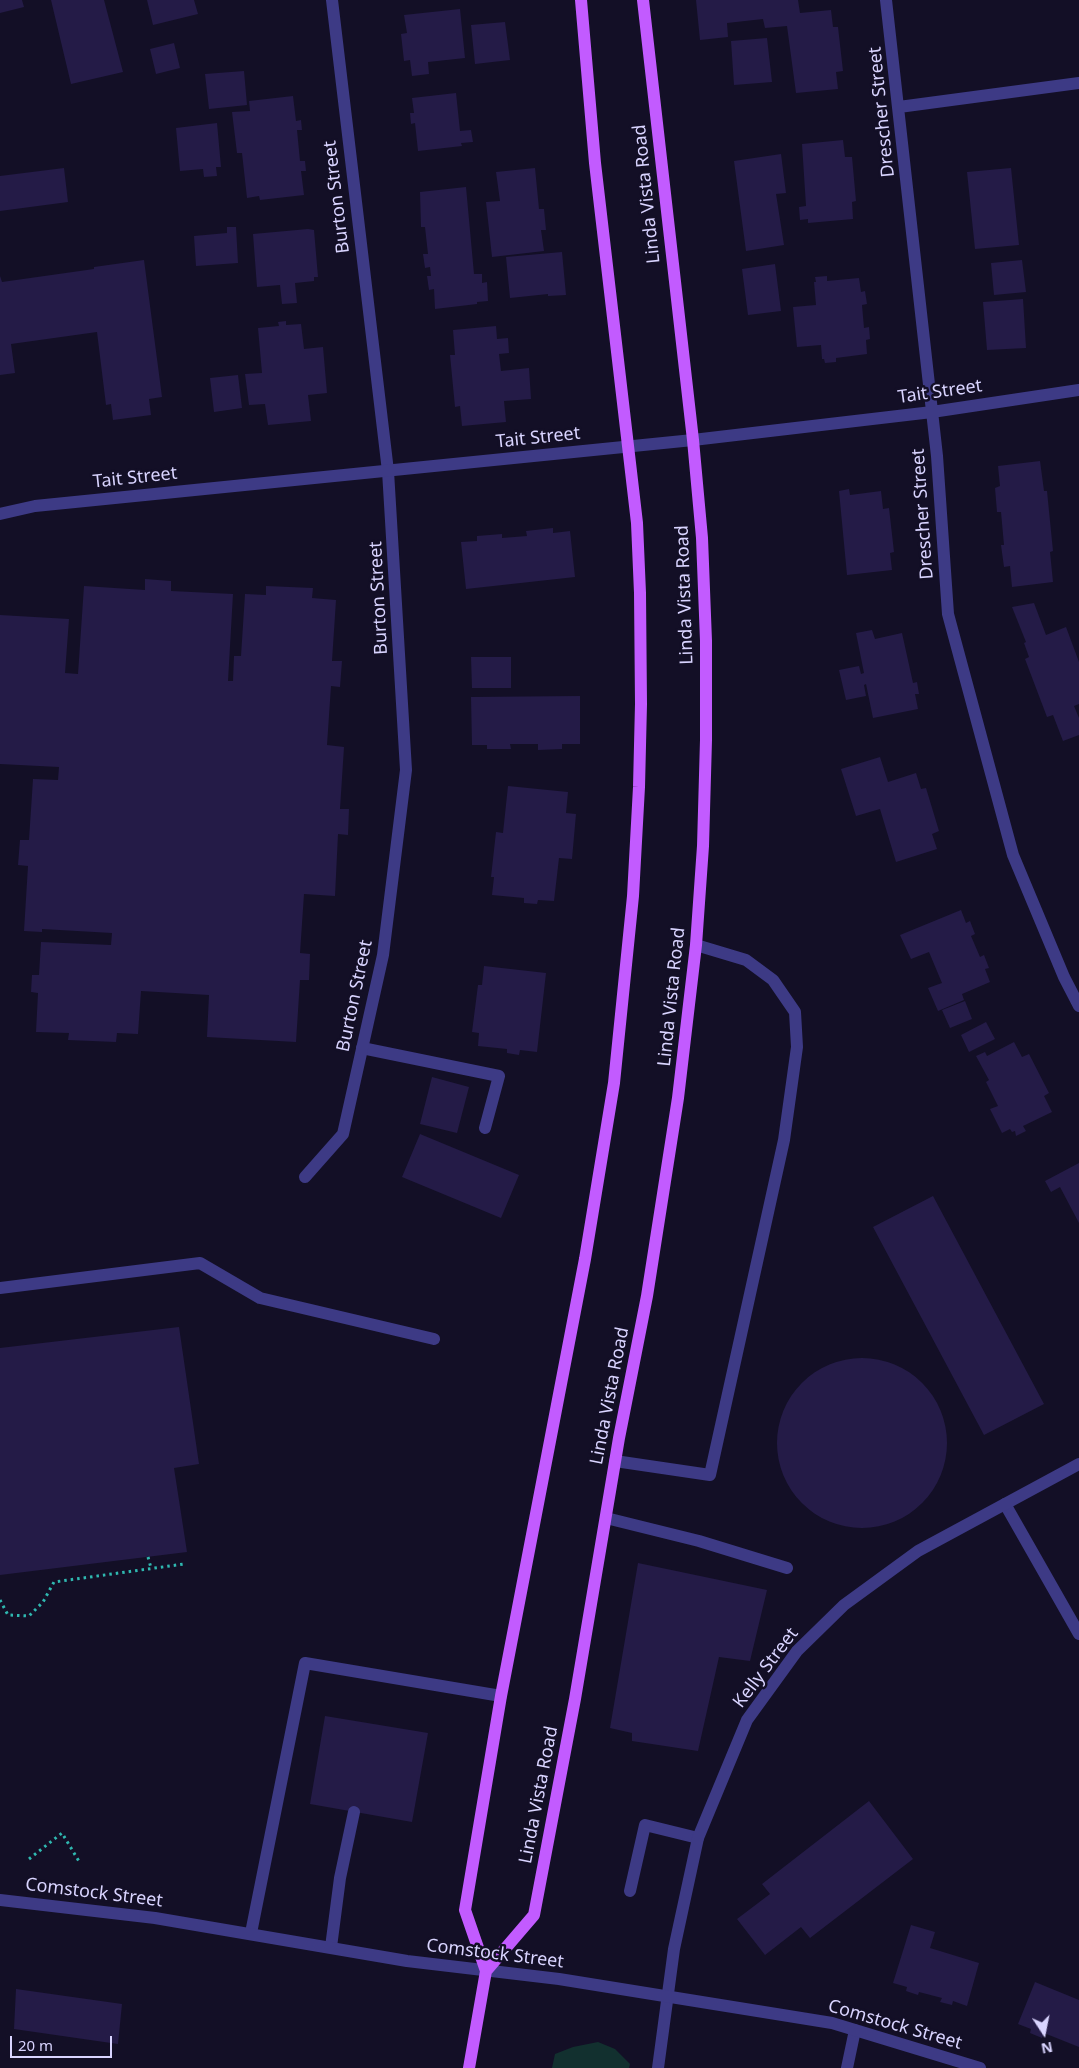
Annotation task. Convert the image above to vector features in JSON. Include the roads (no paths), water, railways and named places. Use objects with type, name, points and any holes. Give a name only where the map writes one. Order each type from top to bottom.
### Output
[{"type":"main road","points":[[469,2068],[486,1972],[465,1910],[501,1696],[585,1259],[614,1083],[633,896],[639,787],[641,704],[637,522],[595,163],[580,0]]},
{"type":"main road","name":"Linda Vista Road","points":[[486,1972],[534,1915],[615,1461],[647,1296],[676,1108],[696,945],[703,846],[706,641],[702,538],[693,440],[643,0]]},
{"type":"street","name":"Burton Street","points":[[305,1178],[344,1134],[383,955],[406,770],[388,471],[332,0]]},
{"type":"street","name":"Drescher Street","points":[[886,0],[932,412],[948,614],[1014,855],[1064,977],[1079,1006]]},
{"type":"street","points":[[899,106],[1079,83]]},
{"type":"street","name":"Tait Street","points":[[0,514],[35,506],[693,440],[932,412],[1079,390]]},
{"type":"street","points":[[615,1461],[710,1475],[784,1140],[797,1047],[795,1012],[773,980],[746,960],[696,945]]},
{"type":"street","points":[[362,1048],[499,1076],[485,1128]]},
{"type":"street","points":[[0,1288],[200,1262],[260,1298],[434,1339]]},
{"type":"street","name":"Kelly Street","points":[[658,2068],[674,1949],[698,1838],[747,1720],[797,1651],[844,1605],[918,1551],[1079,1464]]},
{"type":"street","points":[[1005,1504],[1079,1634]]},
{"type":"street","points":[[606,1518],[699,1541],[787,1568]]},
{"type":"street","points":[[251,1933],[304,1663],[501,1696]]},
{"type":"street","points":[[331,1948],[340,1878],[354,1812]]},
{"type":"street","points":[[630,1891],[645,1825],[698,1838]]},
{"type":"street","name":"Comstock Street","points":[[0,1900],[92,1909],[251,1933],[407,1961],[486,1972],[559,1979],[832,2023],[980,2068]]},
{"type":"street","points":[[847,2068],[855,2030]]}]
